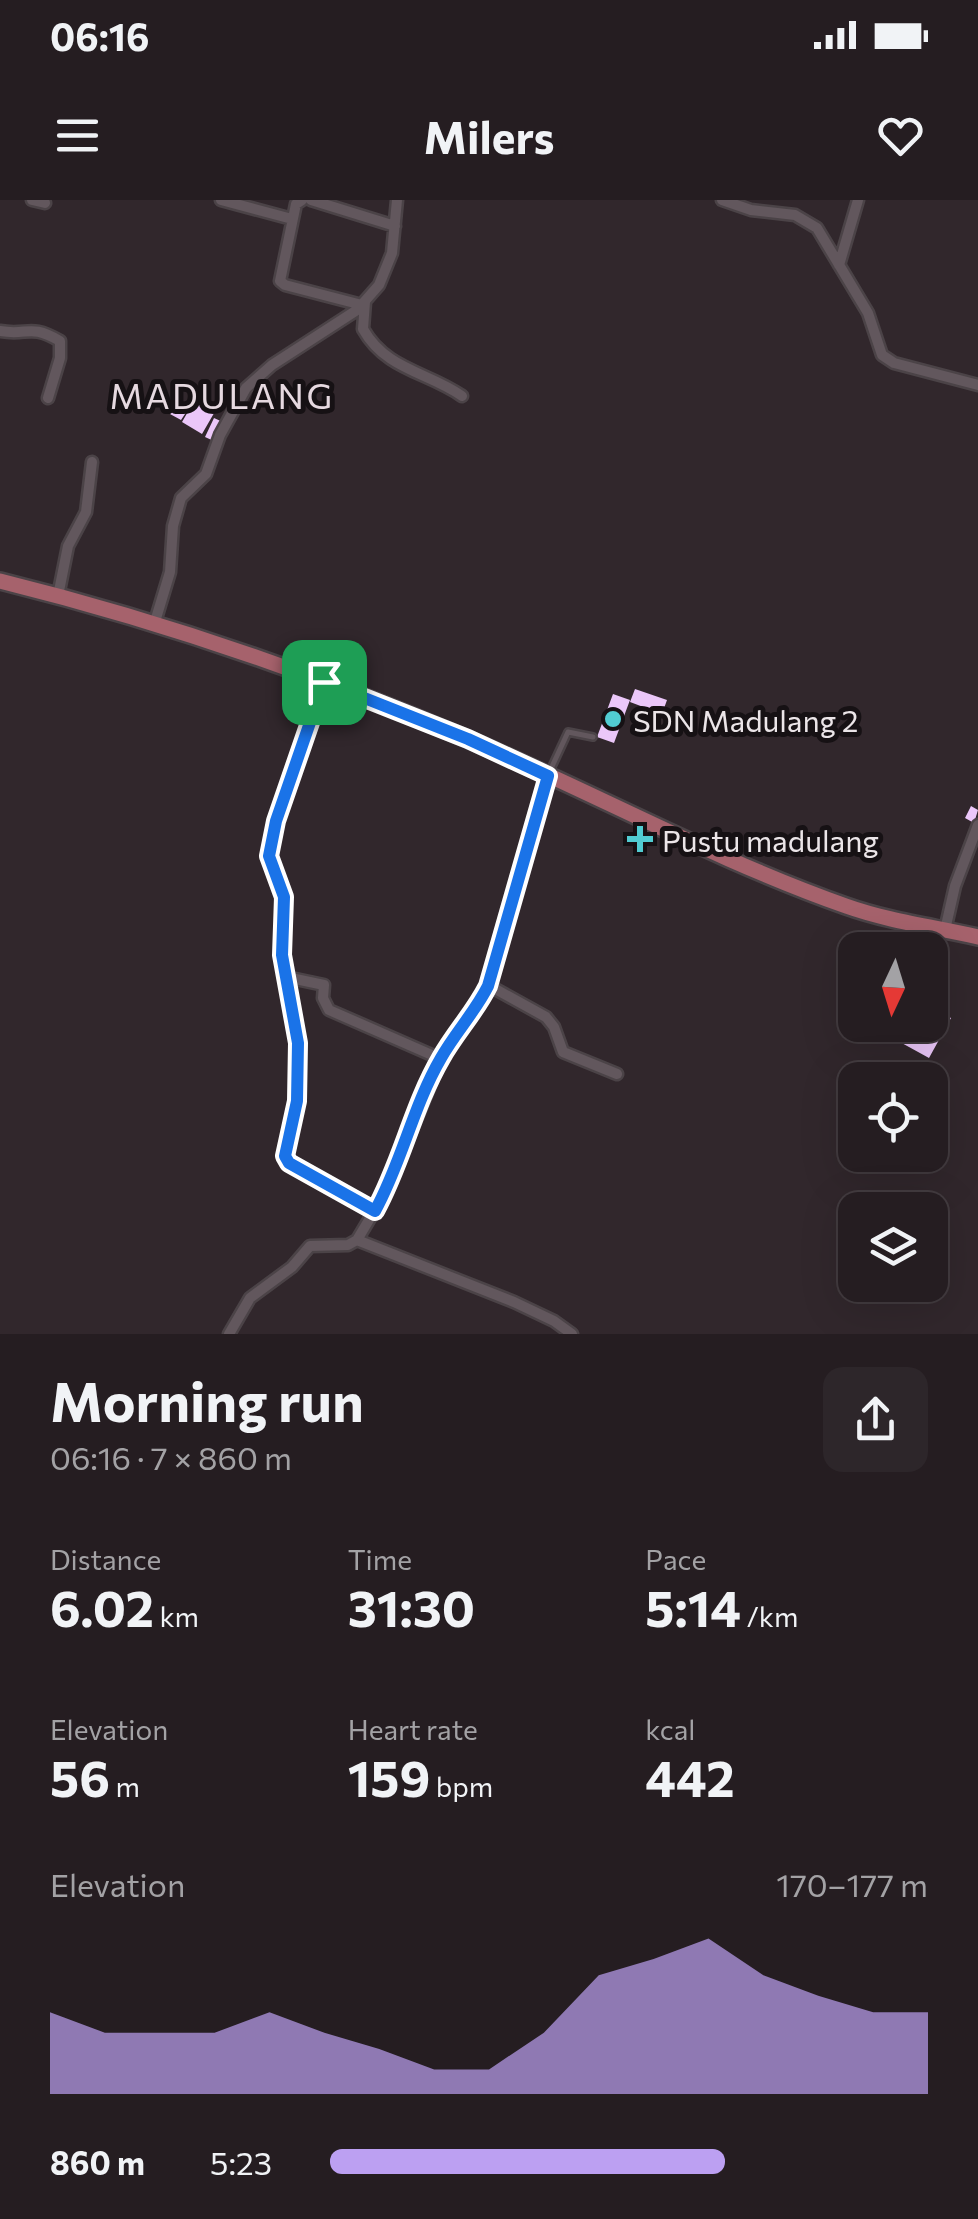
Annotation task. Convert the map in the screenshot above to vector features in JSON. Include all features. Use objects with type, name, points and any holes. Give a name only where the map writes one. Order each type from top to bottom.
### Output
[{"type":"main road","points":[[0,581],[154,625],[324,682],[468,739],[728,859],[845,906],[978,937]]},
{"type":"street","points":[[32,200],[45,203]]},
{"type":"street","points":[[221,200],[292,219]]},
{"type":"street","points":[[302,200],[296,204],[280,281],[363,303]]},
{"type":"street","points":[[311,200],[395,226]]},
{"type":"street","points":[[154,625],[170,572],[178,504],[206,474],[220,435],[246,388],[272,364],[318,338],[363,303],[383,278],[392,253],[397,200]]},
{"type":"street","points":[[722,200],[743,208],[802,217],[817,228],[868,313],[880,351],[887,360],[978,385]]},
{"type":"street","points":[[839,265],[858,200]]},
{"type":"street","points":[[363,303],[363,329],[372,341],[400,366],[462,396]]},
{"type":"street","points":[[0,331],[34,329],[60,341],[60,358],[48,398]]},
{"type":"street","points":[[58,596],[68,546],[86,512],[92,462]]},
{"type":"street","points":[[324,682],[270,839],[271,866],[284,897],[282,933],[299,1077],[285,1156],[289,1163],[375,1211]]},
{"type":"street","points":[[230,1334],[250,1298],[292,1267],[310,1246],[348,1245],[357,1240],[375,1211],[440,1058],[488,986],[548,776]]},
{"type":"street","points":[[946,930],[955,886],[978,825]]},
{"type":"street","points":[[286,977],[319,982],[324,985],[323,998],[329,1010],[440,1058]]},
{"type":"street","points":[[488,986],[546,1017],[563,1052],[617,1074]]},
{"type":"street","points":[[357,1240],[514,1302],[572,1334]]},
{"type":"lane","points":[[548,776],[568,732],[593,737]]},
{"type":"building","points":[[197,396],[217,408],[202,434],[182,422]]},
{"type":"building","points":[[176,405],[187,411],[181,420],[170,414]]},
{"type":"building","points":[[214,418],[225,423],[216,442],[205,437]]},
{"type":"building","name":"SDN Madulang 2","points":[[635,689],[667,700],[662,714],[630,702]]},
{"type":"building","name":"SDN Madulang 2","points":[[613,694],[630,700],[614,743],[597,737]]},
{"type":"building","points":[[971,806],[978,810],[974,823],[965,818]]},
{"type":"building","name":"Pustu madulang","points":[[636,831],[650,839],[645,848],[631,840]]},
{"type":"building","points":[[900,1042],[938,1042],[929,1058]]},
{"type":"place","name":"SDN Madulang 2","points":[[613,719]]},
{"type":"place","name":"Pustu madulang","points":[[640,839]]},
{"type":"district","name":"MADULANG","points":[[222,394]]},
{"type":"route","points":[[324,682],[468,739],[548,776],[488,986],[440,1058],[375,1211],[289,1163],[285,1156],[297,1101],[298,1043],[282,955],[284,897],[271,866],[270,839],[324,682]]}]
